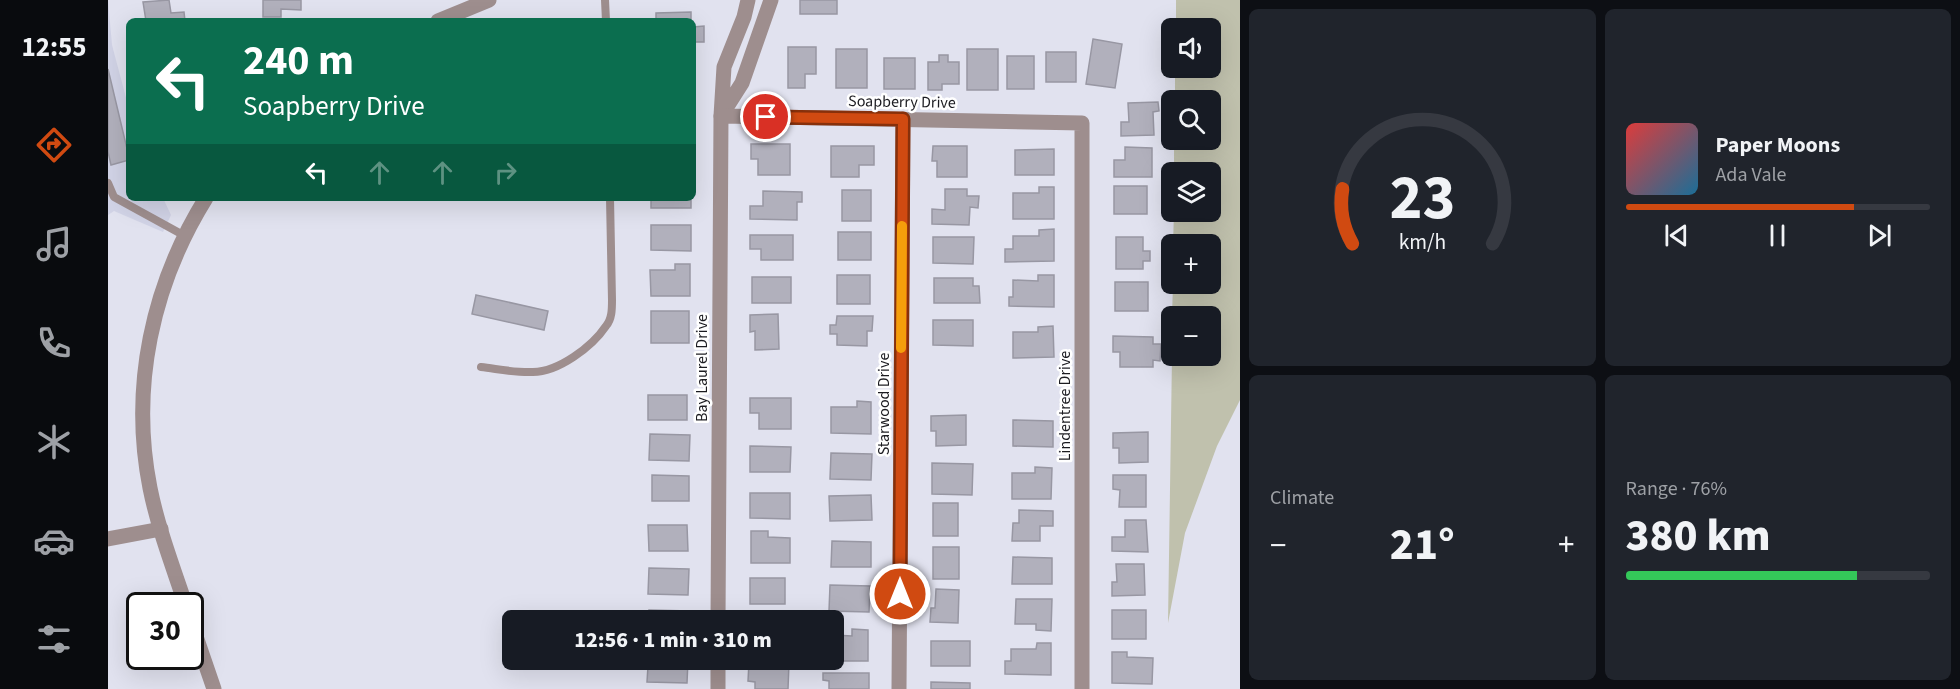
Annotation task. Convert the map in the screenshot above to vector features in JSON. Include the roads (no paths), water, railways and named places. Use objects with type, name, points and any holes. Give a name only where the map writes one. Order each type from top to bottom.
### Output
[{"type":"street","points":[[445,18],[489,0]]},
{"type":"street","name":"Bay Laurel Drive","points":[[718,610],[721,116],[724,68],[744,17],[748,0]]},
{"type":"street","points":[[721,116],[742,83],[765,24],[771,0]]},
{"type":"street","name":"Soapberry Drive","points":[[721,116],[1082,123]]},
{"type":"street","name":"Starwood Drive","points":[[899,689],[903,119]]},
{"type":"street","name":"Lindentree Drive","points":[[1082,123],[1082,689]]},
{"type":"street","points":[[181,592],[160,529],[150,488],[144,446],[146,359],[153,319],[185,236],[204,201]]},
{"type":"street","points":[[108,539],[160,529]]},
{"type":"street","points":[[204,660],[214,689]]},
{"type":"street","points":[[717,689],[718,670]]},
{"type":"lane","points":[[605,0],[606,18]]},
{"type":"lane","points":[[744,17],[765,24]]},
{"type":"lane","points":[[108,183],[111,199],[185,236]]},
{"type":"lane","points":[[482,367],[534,372],[546,370],[560,365],[607,326],[612,313],[610,201]]}]
